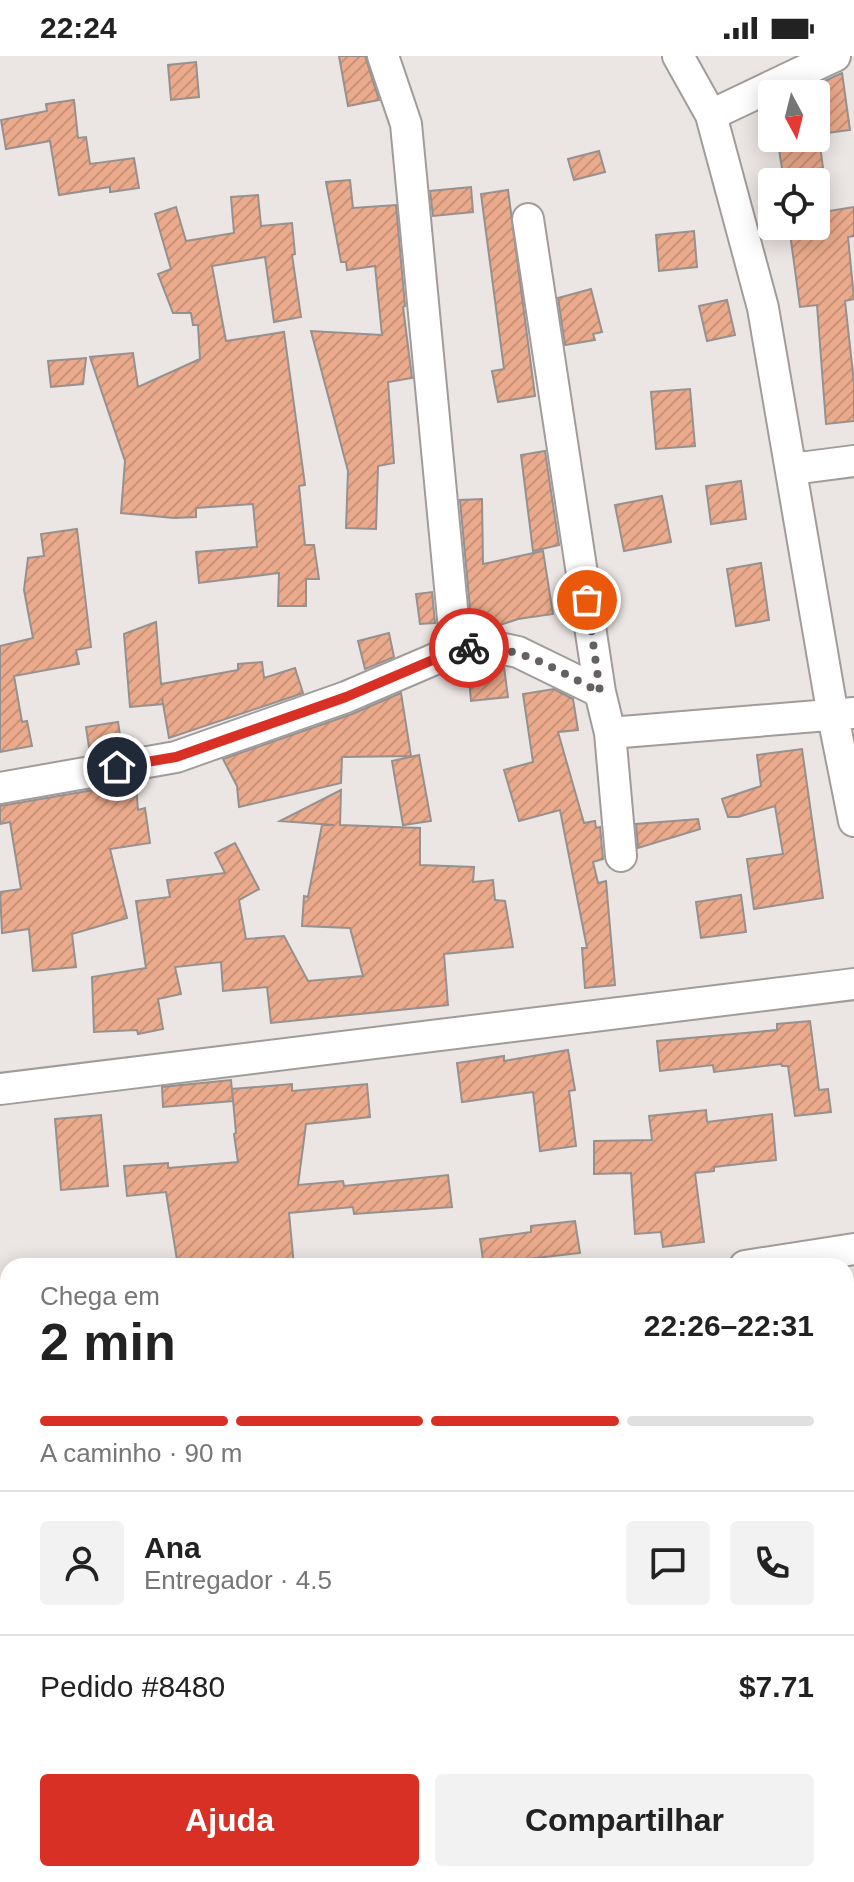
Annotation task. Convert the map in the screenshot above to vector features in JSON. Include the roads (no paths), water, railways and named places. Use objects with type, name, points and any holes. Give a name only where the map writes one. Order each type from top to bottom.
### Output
[{"type":"street","points":[[383,56],[406,124],[456,650]]},
{"type":"street","points":[[678,56],[711,115],[763,308],[792,469],[843,715],[854,821]]},
{"type":"street","points":[[711,115],[835,56]]},
{"type":"street","points":[[528,219],[600,692],[610,733],[621,856]]},
{"type":"street","points":[[792,469],[854,461]]},
{"type":"street","points":[[0,788],[176,757],[346,697],[456,650],[490,646],[518,652],[600,692]]},
{"type":"street","points":[[610,733],[843,715]]},
{"type":"street","points":[[0,1089],[854,984]]},
{"type":"street","points":[[796,1258],[854,1249]]}]
